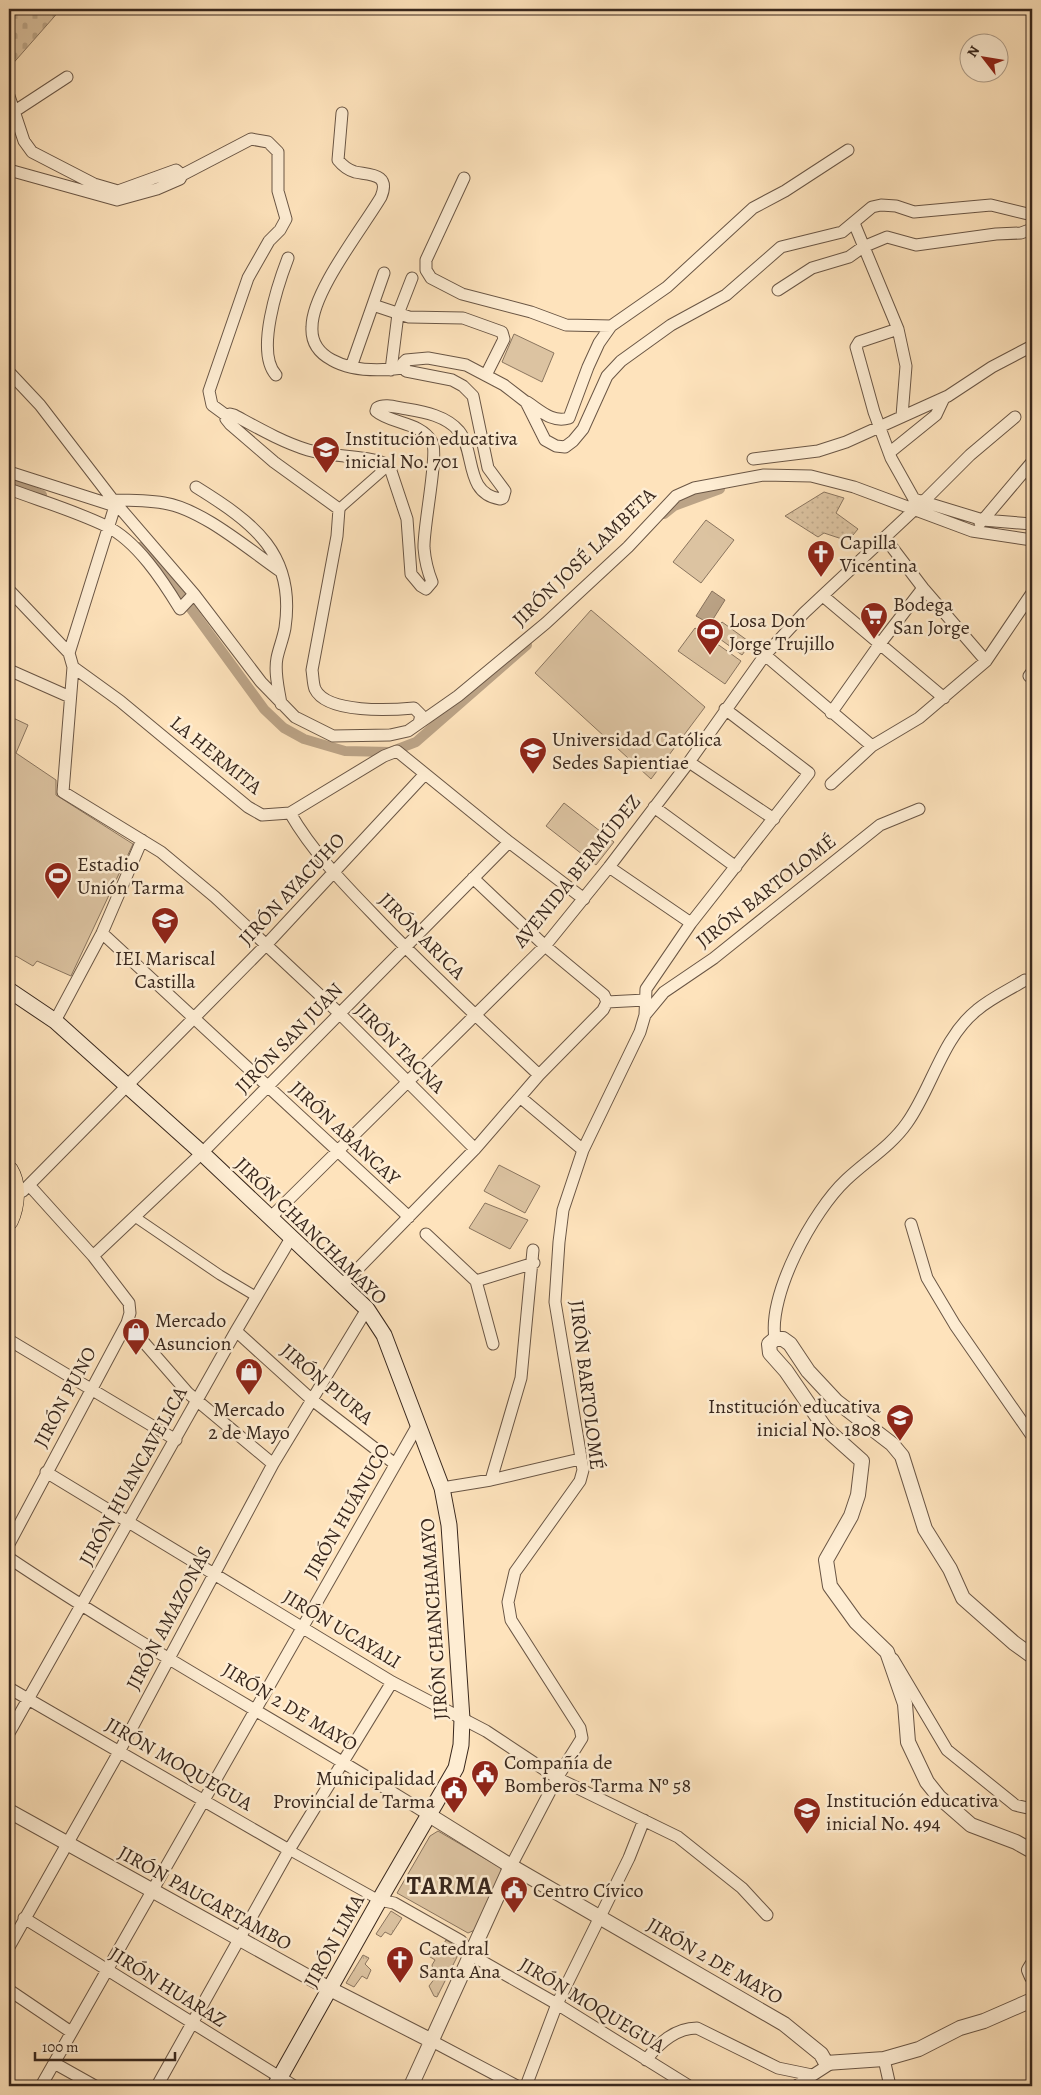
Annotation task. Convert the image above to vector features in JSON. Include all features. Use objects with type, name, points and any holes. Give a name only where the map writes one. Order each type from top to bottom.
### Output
[{"type":"highway","points":[[9,1170],[14,1183],[22,1190],[9,1221]]},
{"type":"main road","name":"JIRÓN CHANCHAMAYO","points":[[9,990],[55,1021],[202,1153],[367,1309],[384,1335],[419,1423],[442,1488],[448,1526],[462,1719],[456,1768],[429,1815]]},
{"type":"main road","name":"JIRÓN LIMA","points":[[277,2082],[429,1815]]},
{"type":"street","points":[[15,111],[67,77]]},
{"type":"street","points":[[9,96],[24,141],[32,152],[94,184],[118,191],[176,170],[182,175]]},
{"type":"street","points":[[227,416],[230,414],[234,415],[278,439],[310,450],[377,460],[389,465],[407,519],[411,574],[426,589],[432,582],[424,548],[429,489],[436,450],[432,441],[424,434],[406,424],[380,414],[376,411],[377,408],[386,406],[427,412],[445,420],[460,432],[474,480],[481,489],[500,499],[503,498],[505,491],[488,468],[473,396],[464,386],[436,375],[409,373],[403,368],[391,370],[351,367],[334,362],[316,348],[312,322],[318,300],[381,197],[383,188],[381,180],[375,175],[350,170],[338,160],[342,113]]},
{"type":"street","points":[[9,170],[117,200],[167,186],[180,180],[182,175],[251,139],[268,142],[278,152],[278,191],[286,219],[280,230],[269,241],[248,278],[209,391],[212,405],[227,416],[226,419],[230,424],[274,462],[339,508]]},
{"type":"street","points":[[403,368],[403,364],[411,358],[428,358],[466,365],[504,385],[554,420],[560,421],[568,418],[599,343],[611,326],[667,288],[754,208],[785,191],[848,150]]},
{"type":"street","points":[[464,178],[426,260],[426,270],[430,278],[462,294],[531,312],[566,325],[611,326]]},
{"type":"street","points":[[526,402],[544,440],[556,446],[565,447],[573,442],[583,429],[607,376],[621,361],[671,325],[726,295],[781,247],[842,232],[872,207],[881,205],[896,206],[914,212],[991,205],[1032,215]]},
{"type":"street","points":[[854,223],[898,329],[906,366],[902,416]]},
{"type":"street","points":[[778,290],[812,268],[849,258],[863,248],[887,237],[916,245],[978,238],[996,234],[1021,233],[1032,229]]},
{"type":"street","points":[[276,375],[269,366],[269,322],[288,258]]},
{"type":"street","points":[[351,367],[384,273]]},
{"type":"street","points":[[391,370],[398,314],[412,278]]},
{"type":"street","points":[[373,305],[398,314],[463,318],[480,322],[502,332],[504,338],[486,375]]},
{"type":"street","points":[[898,329],[857,345],[868,393],[889,453],[917,504],[972,531],[1032,540]]},
{"type":"street","points":[[752,459],[818,451],[846,442],[944,398],[992,367],[1032,346]]},
{"type":"street","points":[[9,372],[40,405],[131,545],[163,580],[187,601]]},
{"type":"street","points":[[889,453],[936,415],[944,398]]},
{"type":"street","name":"AVENIDA BERMÚDEZ","points":[[271,1217],[339,1152],[545,946],[584,899],[689,762],[764,655],[885,538],[917,504],[1015,417]]},
{"type":"street","points":[[972,531],[1032,462]]},
{"type":"street","points":[[389,465],[339,508],[337,536],[312,670],[315,689],[320,696],[335,704],[381,711],[414,708],[421,715],[419,724]]},
{"type":"street","points":[[9,472],[111,514],[187,601]]},
{"type":"street","name":"JIRÓN JOSÉ LAMBETA","points":[[187,601],[294,717],[333,736],[390,735],[408,731],[458,696],[546,623],[628,547],[676,496],[694,488],[764,475],[810,476],[917,504]]},
{"type":"street","points":[[196,487],[250,524],[267,542],[280,571],[288,597],[285,630],[277,660],[282,704]]},
{"type":"street","points":[[9,489],[111,514],[164,502],[181,507],[210,523],[280,571]]},
{"type":"street","points":[[917,504],[983,520],[1032,524]]},
{"type":"street","points":[[69,653],[111,514]]},
{"type":"street","points":[[885,538],[923,588],[986,661]]},
{"type":"street","points":[[831,713],[879,645],[923,588]]},
{"type":"street","points":[[9,590],[69,653],[73,667],[70,697],[9,670]]},
{"type":"street","points":[[831,784],[872,746],[919,718],[986,661],[1032,593]]},
{"type":"street","points":[[823,596],[944,698]]},
{"type":"street","points":[[764,655],[872,746]]},
{"type":"street","name":"LA HERMITA","points":[[73,667],[120,701],[248,807],[262,815],[290,813],[384,756],[398,751],[424,775]]},
{"type":"street","name":"JIRÓN TACNA","points":[[70,697],[62,792],[160,852],[215,897],[339,1013],[475,1149]]},
{"type":"street","name":"JIRÓN BARTOLOMÉ","points":[[557,1778],[580,1745],[582,1733],[560,1694],[524,1643],[511,1620],[508,1602],[516,1572],[580,1481],[583,1470],[555,1302],[563,1210],[583,1150],[640,1032],[644,1015],[646,989],[690,923],[809,773],[725,709]]},
{"type":"street","points":[[689,762],[774,819]]},
{"type":"street","points":[[424,775],[584,899]]},
{"type":"street","name":"JIRÓN AYACUHO","points":[[22,1190],[128,1087],[334,873],[424,775]]},
{"type":"street","points":[[654,807],[736,867]]},
{"type":"street","name":"JIRÓN BARTOLOMÉ","points":[[644,1015],[664,992],[714,958],[880,825],[919,809]]},
{"type":"street","name":"JIRÓN ARICA","points":[[290,813],[301,833],[334,873],[404,947],[539,1076]]},
{"type":"street","points":[[55,1021],[102,933],[142,840]]},
{"type":"street","name":"JIRÓN SAN JUAN","points":[[93,1256],[269,1087],[339,1013],[509,842]]},
{"type":"street","points":[[609,867],[690,923]]},
{"type":"street","points":[[342,1285],[475,1149],[539,1076],[603,1010],[607,1002],[604,995],[545,946],[473,878]]},
{"type":"street","name":"JIRÓN ABANCAY","points":[[102,933],[409,1217]]},
{"type":"street","points":[[775,1339],[774,1315],[801,1241],[810,1224],[844,1181],[874,1156],[907,1124],[961,1027],[976,1011],[1025,980]]},
{"type":"street","points":[[607,1002],[645,1000]]},
{"type":"street","points":[[520,1097],[583,1150]]},
{"type":"street","points":[[22,1190],[93,1256],[128,1303],[130,1313],[127,1322],[188,1394],[273,1464]]},
{"type":"street","points":[[135,1217],[257,1298]]},
{"type":"street","points":[[911,1224],[927,1278],[955,1325],[1032,1436]]},
{"type":"street","points":[[426,1234],[476,1281],[494,1344]]},
{"type":"street","name":"JIRÓN HUANCAVELICA","points":[[9,1733],[236,1331],[291,1238]]},
{"type":"street","points":[[491,1480],[521,1378],[534,1263],[533,1250]]},
{"type":"street","points":[[476,1281],[534,1263]]},
{"type":"street","name":"JIRÓN AMAZONAS","points":[[9,1947],[119,1752],[168,1657],[273,1464],[367,1309]]},
{"type":"street","name":"JIRÓN PUNO","points":[[9,1544],[127,1322]]},
{"type":"street","name":"JIRÓN PIURA","points":[[236,1331],[311,1399],[395,1464]]},
{"type":"street","points":[[1032,1656],[1014,1643],[963,1598],[950,1569],[925,1529],[902,1456],[892,1444],[836,1401],[808,1371],[790,1344],[783,1339],[775,1339],[769,1344],[770,1353],[786,1371],[825,1428],[862,1461],[858,1495],[851,1516],[829,1552],[826,1570],[833,1593],[856,1622],[887,1652],[947,1750],[1015,1804],[1032,1809]]},
{"type":"street","points":[[9,1340],[176,1440]]},
{"type":"street","name":"JIRÓN HUÁNUCO","points":[[41,2086],[419,1423]]},
{"type":"street","points":[[442,1488],[491,1480],[580,1459]]},
{"type":"street","name":"JIRÓN UCAYALI","points":[[46,1472],[128,1523],[214,1572],[392,1682],[486,1731],[557,1778],[685,1842],[742,1888],[767,1915]]},
{"type":"street","name":"JIRÓN 2 DE MAYO","points":[[9,1558],[81,1606],[256,1709],[511,1866],[784,2024],[830,2064]]},
{"type":"street","points":[[887,1652],[905,1704],[908,1742],[927,1782],[939,1798],[965,1822],[1028,1847],[1032,1851]]},
{"type":"street","points":[[157,2086],[289,1850],[392,1682]]},
{"type":"street","name":"JIRÓN MOQUEGUA","points":[[9,1688],[289,1850],[379,1900],[394,1903],[461,1941],[471,1955],[557,2004],[689,2086]]},
{"type":"street","points":[[410,2086],[511,1866],[557,1778]]},
{"type":"street","name":"JIRÓN PAUCARTAMBO","points":[[9,1811],[330,1990],[517,2086]]},
{"type":"street","points":[[526,2086],[557,2004],[598,1917],[629,1858],[644,1820]]},
{"type":"street","name":"JIRÓN HUARAZ","points":[[24,1918],[192,2024],[277,2082],[294,2086]]},
{"type":"street","points":[[1032,1965],[1029,1970],[1032,1977]]},
{"type":"street","points":[[9,1990],[71,2032]]},
{"type":"street","points":[[796,2086],[830,2064],[884,2059],[919,2050],[960,2028],[984,2021],[1032,2000]]},
{"type":"street","points":[[646,2060],[659,2043],[689,2028],[698,2028],[778,2068],[812,2075]]},
{"type":"street","points":[[884,2059],[890,2086]]},
{"type":"street","points":[[54,2063],[95,2086]]},
{"type":"green space","points":[[9,9],[61,9],[9,68]]},
{"type":"green space","points":[[514,334],[554,353],[542,382],[502,362]]},
{"type":"green space","points":[[824,492],[844,498],[836,513],[858,529],[853,535],[847,534],[845,540],[824,533],[818,537],[785,516]]},
{"type":"green space","points":[[706,520],[734,540],[701,583],[673,562]]},
{"type":"green space","points":[[591,610],[705,707],[651,779],[535,673]]},
{"type":"green space","points":[[722,622],[751,643],[742,655],[713,634]]},
{"type":"green space","name":"Losa Don Jorge Trujillo","points":[[695,628],[741,661],[725,684],[678,651]]},
{"type":"green space","name":"Estadio Unión Tarma","points":[[9,716],[28,725],[16,753],[56,780],[56,795],[133,844],[71,976],[37,961],[33,966],[16,956],[9,961]]},
{"type":"green space","points":[[564,803],[614,842],[596,865],[546,826]]},
{"type":"green space","points":[[499,1165],[540,1186],[525,1213],[484,1191]]},
{"type":"green space","points":[[485,1203],[528,1220],[510,1249],[469,1228]]},
{"type":"green space","points":[[438,1831],[501,1868],[501,1878],[475,1930],[468,1933],[397,1893],[430,1836]]},
{"type":"green space","points":[[391,1911],[402,1918],[391,1935],[385,1932],[381,1937],[376,1934]]},
{"type":"green space","points":[[446,1940],[461,1949],[437,1997],[434,1996],[429,1986],[435,1978],[432,1965],[435,1960],[427,1955],[432,1947],[440,1950]]},
{"type":"green space","points":[[363,1955],[369,1958],[365,1964],[371,1970],[367,1979],[362,1976],[354,1987],[346,1983]]},
{"type":"shaded area","points":[[712,591],[725,600],[710,624],[696,616]]},
{"type":"waterway","points":[[9,482],[42,495]]},
{"type":"waterway","points":[[664,514],[674,506],[720,489]]},
{"type":"waterway","points":[[140,547],[156,561],[264,709],[284,728],[304,739],[345,751],[390,752],[416,742],[527,645]]},
{"type":"place","name":"Institución educativa inicial No. 701","points":[[326,474]]},
{"type":"place","name":"Capilla Vicentina","points":[[821,578]]},
{"type":"place","name":"Bodega San Jorge","points":[[874,640]]},
{"type":"place","name":"Losa Don Jorge Trujillo","points":[[710,656]]},
{"type":"place","name":"Universidad Católica Sedes Sapientiae","points":[[533,775]]},
{"type":"place","name":"Estadio Unión Tarma","points":[[58,900]]},
{"type":"place","name":"IEI Mariscal Castilla","points":[[165,945]]},
{"type":"place","name":"Mercado Asuncion","points":[[136,1356]]},
{"type":"place","name":"Mercado 2 de Mayo","points":[[249,1396]]},
{"type":"place","name":"Institución educativa inicial No. 1808","points":[[900,1442]]},
{"type":"place","name":"Compañía de Bomberos Tarma Nº 58","points":[[485,1798]]},
{"type":"place","name":"Municipalidad Provincial de Tarma","points":[[454,1814]]},
{"type":"place","name":"Institución educativa inicial No. 494","points":[[807,1835]]},
{"type":"place","name":"Centro Cívico","points":[[514,1914]]},
{"type":"place","name":"Catedral Santa Ana","points":[[400,1984]]},
{"type":"district","name":"TARMA","points":[[450,1886]]}]
